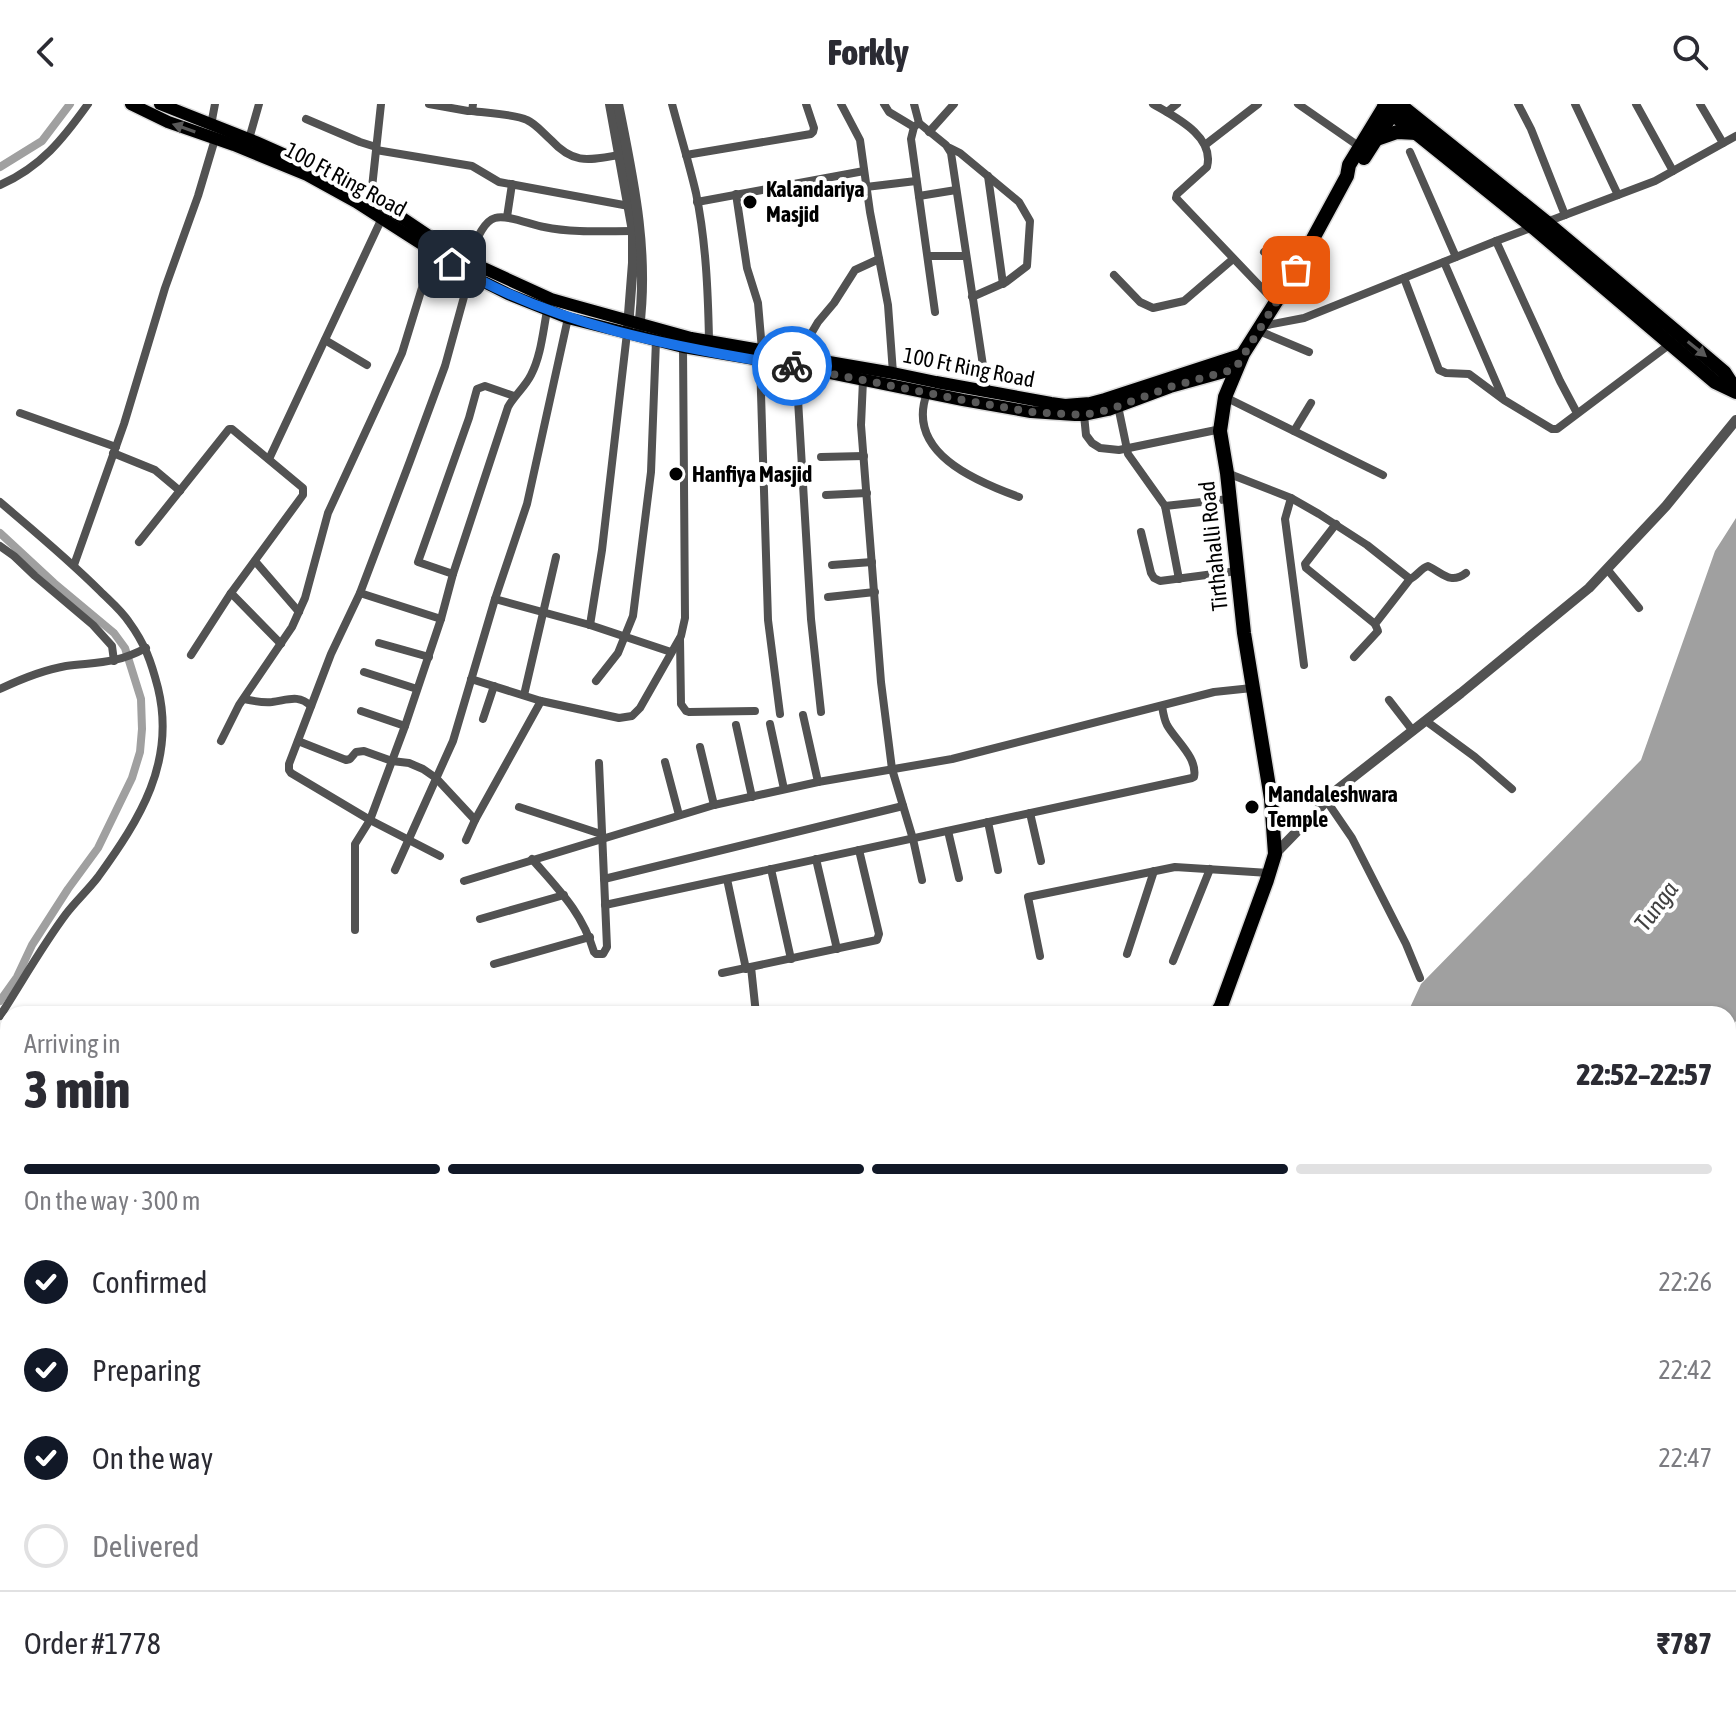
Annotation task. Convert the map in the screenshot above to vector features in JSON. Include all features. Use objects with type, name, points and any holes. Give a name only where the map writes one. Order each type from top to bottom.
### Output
[{"type":"highway","name":"Tirthahalli Road","points":[[1221,1006],[1275,854],[1271,799],[1252,688],[1221,429],[1225,397],[1243,354],[1296,270],[1347,176],[1349,165],[1392,106]]},
{"type":"highway","points":[[1347,176],[1356,169],[1377,139],[1392,106],[1415,118],[1540,225],[1670,344],[1715,382],[1736,391]]},
{"type":"highway","points":[[1377,139],[1397,132],[1415,118]]},
{"type":"highway","points":[[1540,225],[1724,372],[1736,391]]},
{"type":"main road","name":"100 Ft Ring Road","points":[[131,104],[168,122],[307,175],[382,218],[470,275],[547,311],[568,318],[709,340],[761,355]]},
{"type":"main road","name":"100 Ft Ring Road","points":[[160,104],[188,109],[211,125],[328,174],[371,197],[468,260],[551,299],[633,328],[656,340],[683,347],[893,373],[1065,405],[1090,403],[1243,354]]},
{"type":"main road","name":"100 Ft Ring Road","points":[[799,362],[863,380],[927,393],[1031,412],[1084,415],[1235,369]]},
{"type":"street","points":[[0,185],[33,167],[60,143],[88,104]]},
{"type":"street","points":[[211,125],[215,104]]},
{"type":"street","points":[[249,139],[259,104]]},
{"type":"street","points":[[371,197],[381,104]]},
{"type":"street","points":[[429,104],[472,107],[522,117],[533,122],[558,148],[574,158],[588,160],[619,155]]},
{"type":"street","points":[[610,104],[633,231],[633,328]]},
{"type":"street","points":[[590,625],[641,290],[640,222],[618,104]]},
{"type":"street","points":[[672,104],[697,202],[706,262],[709,340]]},
{"type":"street","points":[[686,155],[811,134],[814,128],[806,104]]},
{"type":"street","points":[[841,104],[860,140],[888,305],[893,373]]},
{"type":"street","points":[[884,104],[889,112],[929,132],[988,175],[1019,202],[1030,221],[1027,266],[1003,284],[972,297]]},
{"type":"street","points":[[914,104],[917,125],[911,139],[935,312]]},
{"type":"street","points":[[929,132],[954,104]]},
{"type":"street","points":[[1153,104],[1193,130],[1205,145],[1208,155],[1207,167],[1176,198],[1276,303]]},
{"type":"street","points":[[1167,112],[1177,104]]},
{"type":"street","points":[[1205,145],[1258,104]]},
{"type":"street","points":[[1298,104],[1360,147]]},
{"type":"street","points":[[1518,104],[1565,215]]},
{"type":"street","points":[[1575,104],[1618,195]]},
{"type":"street","points":[[1636,104],[1673,171]]},
{"type":"street","points":[[1700,104],[1723,143]]},
{"type":"street","points":[[306,119],[376,148],[472,166],[499,182],[629,206]]},
{"type":"street","points":[[1260,329],[1304,318],[1655,181],[1736,136]]},
{"type":"street","points":[[74,565],[215,139]]},
{"type":"street","points":[[950,148],[987,392]]},
{"type":"street","points":[[1410,152],[1456,257]]},
{"type":"street","points":[[697,202],[864,171]]},
{"type":"street","points":[[988,175],[1003,284]]},
{"type":"street","points":[[866,187],[916,181]]},
{"type":"street","points":[[507,217],[512,184]]},
{"type":"street","points":[[919,196],[956,190]]},
{"type":"street","points":[[736,194],[747,268],[758,303],[768,620],[780,714]]},
{"type":"street","points":[[468,260],[484,228],[497,217],[554,229],[633,231]]},
{"type":"street","points":[[269,459],[382,218]]},
{"type":"street","points":[[1496,241],[1577,413]]},
{"type":"street","points":[[221,741],[299,612],[328,513],[402,353],[433,252]]},
{"type":"street","points":[[1264,252],[1285,267],[1296,270]]},
{"type":"street","points":[[928,256],[966,256]]},
{"type":"street","points":[[821,712],[811,619],[799,362],[818,322],[855,270],[879,259]]},
{"type":"street","points":[[1114,275],[1140,302],[1153,308],[1184,301],[1233,259]]},
{"type":"street","points":[[1444,262],[1502,397]]},
{"type":"street","points":[[440,856],[370,820],[291,773],[289,764],[331,654],[360,593],[445,366],[470,275]]},
{"type":"street","points":[[1404,278],[1439,370],[1469,374],[1552,429],[1557,429],[1670,344]]},
{"type":"street","points":[[355,930],[354,849],[370,820],[405,726],[508,407],[536,365],[547,311]]},
{"type":"street","points":[[395,870],[453,741],[531,491],[568,318]]},
{"type":"street","points":[[1260,329],[1309,352]]},
{"type":"street","points":[[325,340],[367,365]]},
{"type":"street","points":[[596,681],[618,653],[633,616],[651,472],[656,340]]},
{"type":"street","points":[[683,347],[685,618],[680,639],[681,704],[689,712],[755,711]]},
{"type":"street","points":[[863,380],[861,425],[881,682],[892,769],[922,880]]},
{"type":"street","points":[[453,574],[418,562],[477,389],[485,386],[514,396]]},
{"type":"street","points":[[927,393],[922,411],[926,433],[942,457],[972,478],[1019,497]]},
{"type":"street","points":[[1225,397],[1383,475]]},
{"type":"street","points":[[1294,431],[1311,403]]},
{"type":"street","points":[[1118,406],[1126,448],[1165,506],[1179,579]]},
{"type":"street","points":[[20,413],[114,450],[155,470],[180,491]]},
{"type":"street","points":[[1084,415],[1086,435],[1092,443],[1100,448],[1119,450],[1221,429]]},
{"type":"street","points":[[1275,854],[1326,800],[1589,588],[1666,506],[1736,420]]},
{"type":"street","points":[[139,542],[229,429],[303,488],[303,495],[231,593],[191,655]]},
{"type":"street","points":[[821,457],[864,456]]},
{"type":"street","points":[[1227,473],[1291,498],[1336,524],[1410,579]]},
{"type":"street","points":[[826,495],[867,493]]},
{"type":"street","points":[[1291,498],[1285,519],[1304,665]]},
{"type":"street","points":[[1165,506],[1229,499]]},
{"type":"street","points":[[0,502],[74,565],[127,618],[143,649],[162,703],[163,744],[152,788],[122,842],[95,881],[63,917],[6,1006]]},
{"type":"street","points":[[1336,524],[1305,564],[1375,624],[1378,631],[1354,657]]},
{"type":"street","points":[[1141,532],[1151,573],[1160,581],[1237,571]]},
{"type":"street","points":[[0,546],[93,625],[112,646],[117,660]]},
{"type":"street","points":[[524,695],[556,557]]},
{"type":"street","points":[[255,561],[299,612]]},
{"type":"street","points":[[832,565],[872,562]]},
{"type":"street","points":[[1375,624],[1410,579],[1423,568],[1428,566],[1453,579],[1466,573]]},
{"type":"street","points":[[1607,569],[1639,608]]},
{"type":"street","points":[[828,597],[875,592]]},
{"type":"street","points":[[231,593],[281,644]]},
{"type":"street","points":[[360,593],[441,619]]},
{"type":"street","points":[[495,599],[590,625],[671,652]]},
{"type":"street","points":[[471,679],[541,701],[619,718],[632,716],[640,708],[680,639]]},
{"type":"street","points":[[379,643],[429,657]]},
{"type":"street","points":[[0,689],[49,670],[117,660],[143,649]]},
{"type":"street","points":[[364,672],[417,689]]},
{"type":"street","points":[[483,719],[494,686]]},
{"type":"street","points":[[464,881],[601,836],[714,805],[818,782],[952,759],[1214,692],[1252,688]]},
{"type":"street","points":[[244,699],[261,702],[297,698],[304,699],[311,706]]},
{"type":"street","points":[[1389,700],[1413,731]]},
{"type":"street","points":[[466,840],[541,701]]},
{"type":"street","points":[[605,905],[1194,777],[1196,770],[1168,725],[1162,706]]},
{"type":"street","points":[[361,711],[405,726]]},
{"type":"street","points":[[803,715],[818,782]]},
{"type":"street","points":[[1426,721],[1512,789]]},
{"type":"street","points":[[770,724],[784,789]]},
{"type":"street","points":[[736,725],[752,797]]},
{"type":"street","points":[[298,741],[346,760],[356,752],[364,751],[392,761],[409,763],[436,778],[475,820]]},
{"type":"street","points":[[700,747],[714,805]]},
{"type":"street","points":[[665,762],[679,815]]},
{"type":"street","points":[[532,859],[564,895],[583,923],[596,954],[603,954],[607,947],[599,763]]},
{"type":"street","points":[[1326,800],[1352,838],[1420,978]]},
{"type":"street","points":[[604,879],[903,806]]},
{"type":"street","points":[[519,807],[601,836]]},
{"type":"street","points":[[1030,813],[1041,861]]},
{"type":"street","points":[[988,822],[998,870]]},
{"type":"street","points":[[948,831],[959,878]]},
{"type":"street","points":[[722,973],[877,940],[859,850]]},
{"type":"street","points":[[816,859],[837,949]]},
{"type":"street","points":[[1040,956],[1028,897],[1183,866],[1269,873]]},
{"type":"street","points":[[771,869],[791,959]]},
{"type":"street","points":[[1173,961],[1210,869]]},
{"type":"street","points":[[1127,954],[1154,871]]},
{"type":"street","points":[[727,879],[755,1006]]},
{"type":"street","points":[[480,919],[564,895]]},
{"type":"street","points":[[494,964],[590,937]]},
{"type":"water","name":"Tunga","points":[[1736,518],[1736,1006],[1411,1006],[1421,984],[1641,760],[1715,551]]},
{"type":"waterway","points":[[0,167],[42,141],[70,104]]},
{"type":"waterway","points":[[0,533],[114,633],[125,648],[141,699],[142,729],[140,752],[132,778],[98,848],[32,945],[17,977],[0,1001]]},
{"type":"way so far","points":[[792,366],[1031,412],[1084,415],[1235,369],[1296,270]]},
{"type":"place","name":"Kalandariya Masjid","points":[[750,202]]},
{"type":"place","name":"Hanfiya Masjid","points":[[676,474]]},
{"type":"place","name":"Mandaleshwara Temple","points":[[1252,807]]},
{"type":"route","points":[[452,264],[508,294],[568,318],[683,347],[792,366]]}]
